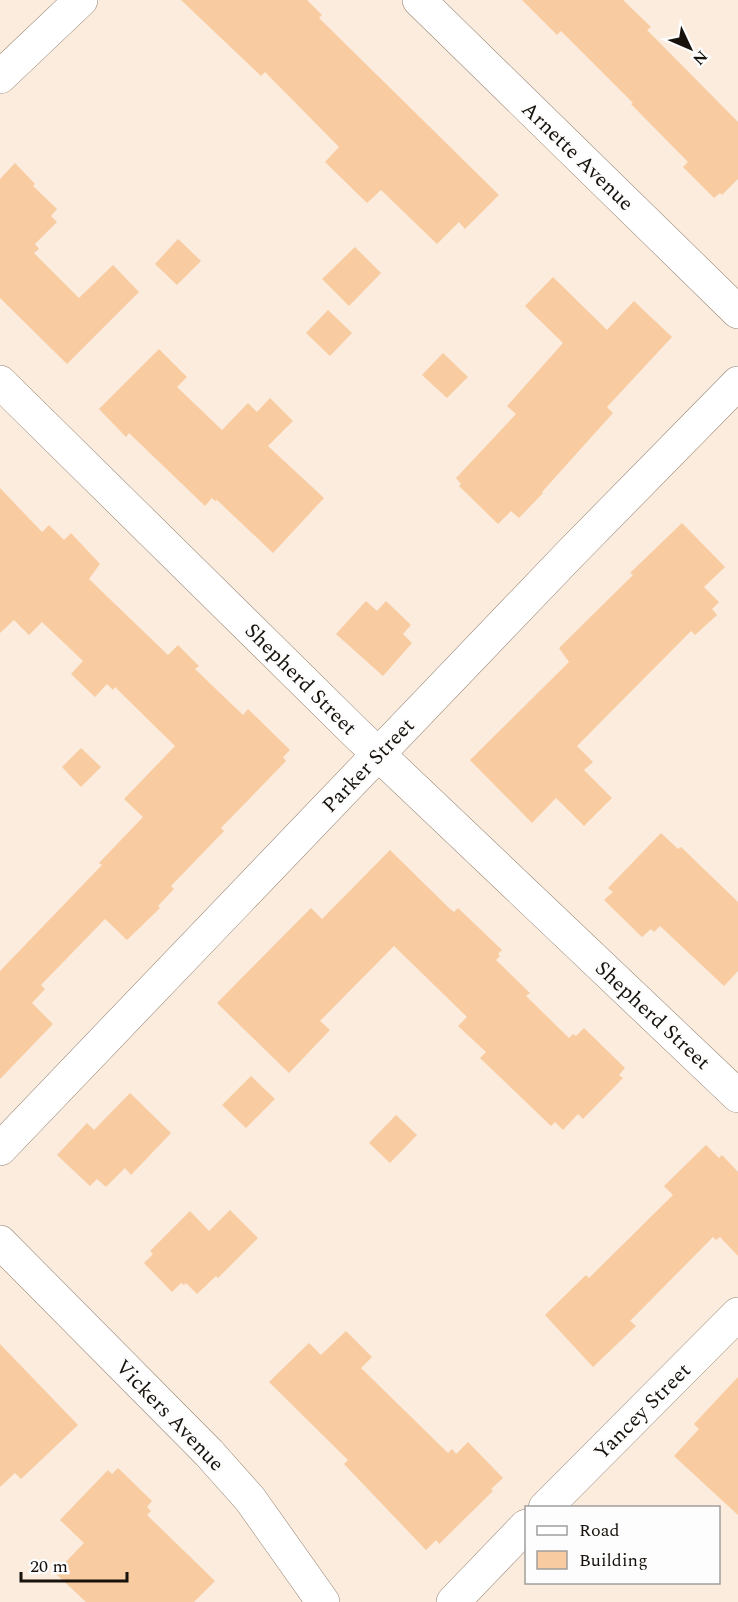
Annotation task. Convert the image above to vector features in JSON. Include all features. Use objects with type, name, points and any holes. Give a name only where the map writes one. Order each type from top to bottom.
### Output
[{"type":"street","points":[[0,77],[81,0]]},
{"type":"street","name":"Arnette Avenue","points":[[419,0],[738,312]]},
{"type":"street","name":"Shepherd Street","points":[[0,382],[378,755],[738,1096]]},
{"type":"street","name":"Parker Street","points":[[0,1149],[571,553],[738,383]]},
{"type":"street","name":"Vickers Avenue","points":[[0,1242],[209,1453],[250,1499],[323,1602]]},
{"type":"street","name":"Yancey Street","points":[[547,1506],[738,1314]]},
{"type":"street","points":[[453,1602],[525,1527]]},
{"type":"building","points":[[181,0],[307,0],[322,15],[319,18],[499,195],[465,229],[459,222],[437,244],[381,190],[367,203],[325,162],[339,147],[265,72],[261,76]]},
{"type":"building","points":[[522,0],[623,0],[651,27],[647,30],[738,122],[738,179],[722,195],[720,193],[714,198],[683,167],[688,162],[631,104],[633,103],[561,31],[557,35]]},
{"type":"building","points":[[15,163],[35,184],[33,186],[57,209],[51,216],[57,222],[35,244],[39,249],[34,253],[79,298],[113,265],[139,292],[67,364],[0,298],[0,179]]},
{"type":"building","points":[[178,239],[201,261],[177,285],[155,264]]},
{"type":"building","points":[[355,247],[381,273],[349,306],[322,279]]},
{"type":"building","points":[[553,277],[607,330],[634,301],[672,337],[607,407],[613,413],[543,493],[519,518],[511,511],[498,524],[459,486],[461,484],[456,478],[516,414],[507,406],[563,343],[525,306]]},
{"type":"building","points":[[328,310],[352,333],[330,356],[306,333]]},
{"type":"building","points":[[159,349],[187,377],[177,387],[222,430],[248,403],[257,412],[270,398],[293,421],[268,446],[324,498],[273,553],[217,500],[212,498],[205,506],[129,433],[126,437],[99,409]]},
{"type":"building","points":[[443,353],[468,377],[447,398],[422,375]]},
{"type":"building","points":[[0,488],[42,532],[49,525],[64,540],[71,533],[100,564],[89,579],[168,655],[178,645],[199,666],[195,669],[243,715],[248,709],[290,750],[283,757],[286,761],[221,828],[224,831],[171,886],[174,889],[158,906],[160,908],[127,940],[105,919],[41,985],[45,989],[32,1003],[53,1024],[0,1079],[0,971],[102,865],[99,863],[143,817],[124,799],[175,746],[115,687],[113,690],[107,684],[95,697],[71,674],[83,661],[42,622],[29,635],[14,620],[0,633]]},
{"type":"building","points":[[682,523],[725,567],[704,587],[719,602],[712,609],[717,615],[695,635],[691,631],[577,746],[593,762],[584,770],[612,798],[584,826],[556,798],[532,823],[470,760],[569,662],[559,648],[633,575],[630,573]]},
{"type":"building","points":[[366,601],[377,611],[386,601],[411,625],[403,634],[412,643],[383,676],[336,634]]},
{"type":"building","points":[[81,748],[101,767],[81,787],[62,767]]},
{"type":"building","points":[[661,833],[678,849],[681,847],[738,902],[738,971],[724,986],[660,926],[654,932],[651,929],[642,937],[604,900],[613,892],[608,888]]},
{"type":"building","points":[[390,850],[450,909],[454,912],[458,908],[502,950],[496,960],[530,993],[526,996],[569,1038],[573,1034],[576,1036],[584,1028],[625,1068],[619,1075],[623,1078],[583,1119],[578,1114],[563,1130],[555,1122],[551,1126],[480,1058],[486,1052],[458,1026],[467,1017],[394,946],[320,1021],[330,1030],[289,1073],[217,1003],[311,908],[322,919]]},
{"type":"building","points":[[251,1076],[275,1099],[246,1128],[222,1105]]},
{"type":"building","points":[[130,1093],[171,1133],[131,1175],[125,1168],[106,1187],[97,1179],[90,1186],[57,1155],[87,1123],[94,1130]]},
{"type":"building","points":[[396,1115],[417,1135],[390,1163],[369,1143]]},
{"type":"building","points":[[706,1145],[719,1158],[722,1155],[738,1172],[738,1256],[720,1237],[716,1240],[713,1237],[630,1321],[636,1326],[593,1367],[545,1315],[586,1275],[589,1278],[673,1195],[664,1186]]},
{"type":"building","points":[[230,1210],[258,1238],[218,1278],[216,1276],[197,1294],[186,1283],[184,1285],[181,1283],[172,1292],[144,1263],[153,1254],[150,1251],[190,1211],[209,1231]]},
{"type":"building","points":[[346,1331],[372,1357],[361,1368],[448,1453],[452,1449],[456,1454],[468,1442],[503,1478],[491,1489],[493,1491],[439,1544],[436,1540],[426,1550],[344,1464],[348,1460],[269,1382],[309,1343],[321,1355]]},
{"type":"building","points":[[0,1344],[78,1425],[21,1479],[15,1473],[0,1487]]},
{"type":"building","points":[[738,1377],[738,1515],[674,1456],[699,1429],[694,1424]]},
{"type":"building","points":[[118,1468],[152,1501],[147,1507],[151,1511],[147,1515],[215,1581],[194,1602],[86,1602],[55,1573],[84,1543],[60,1520],[108,1470],[112,1474]]}]
